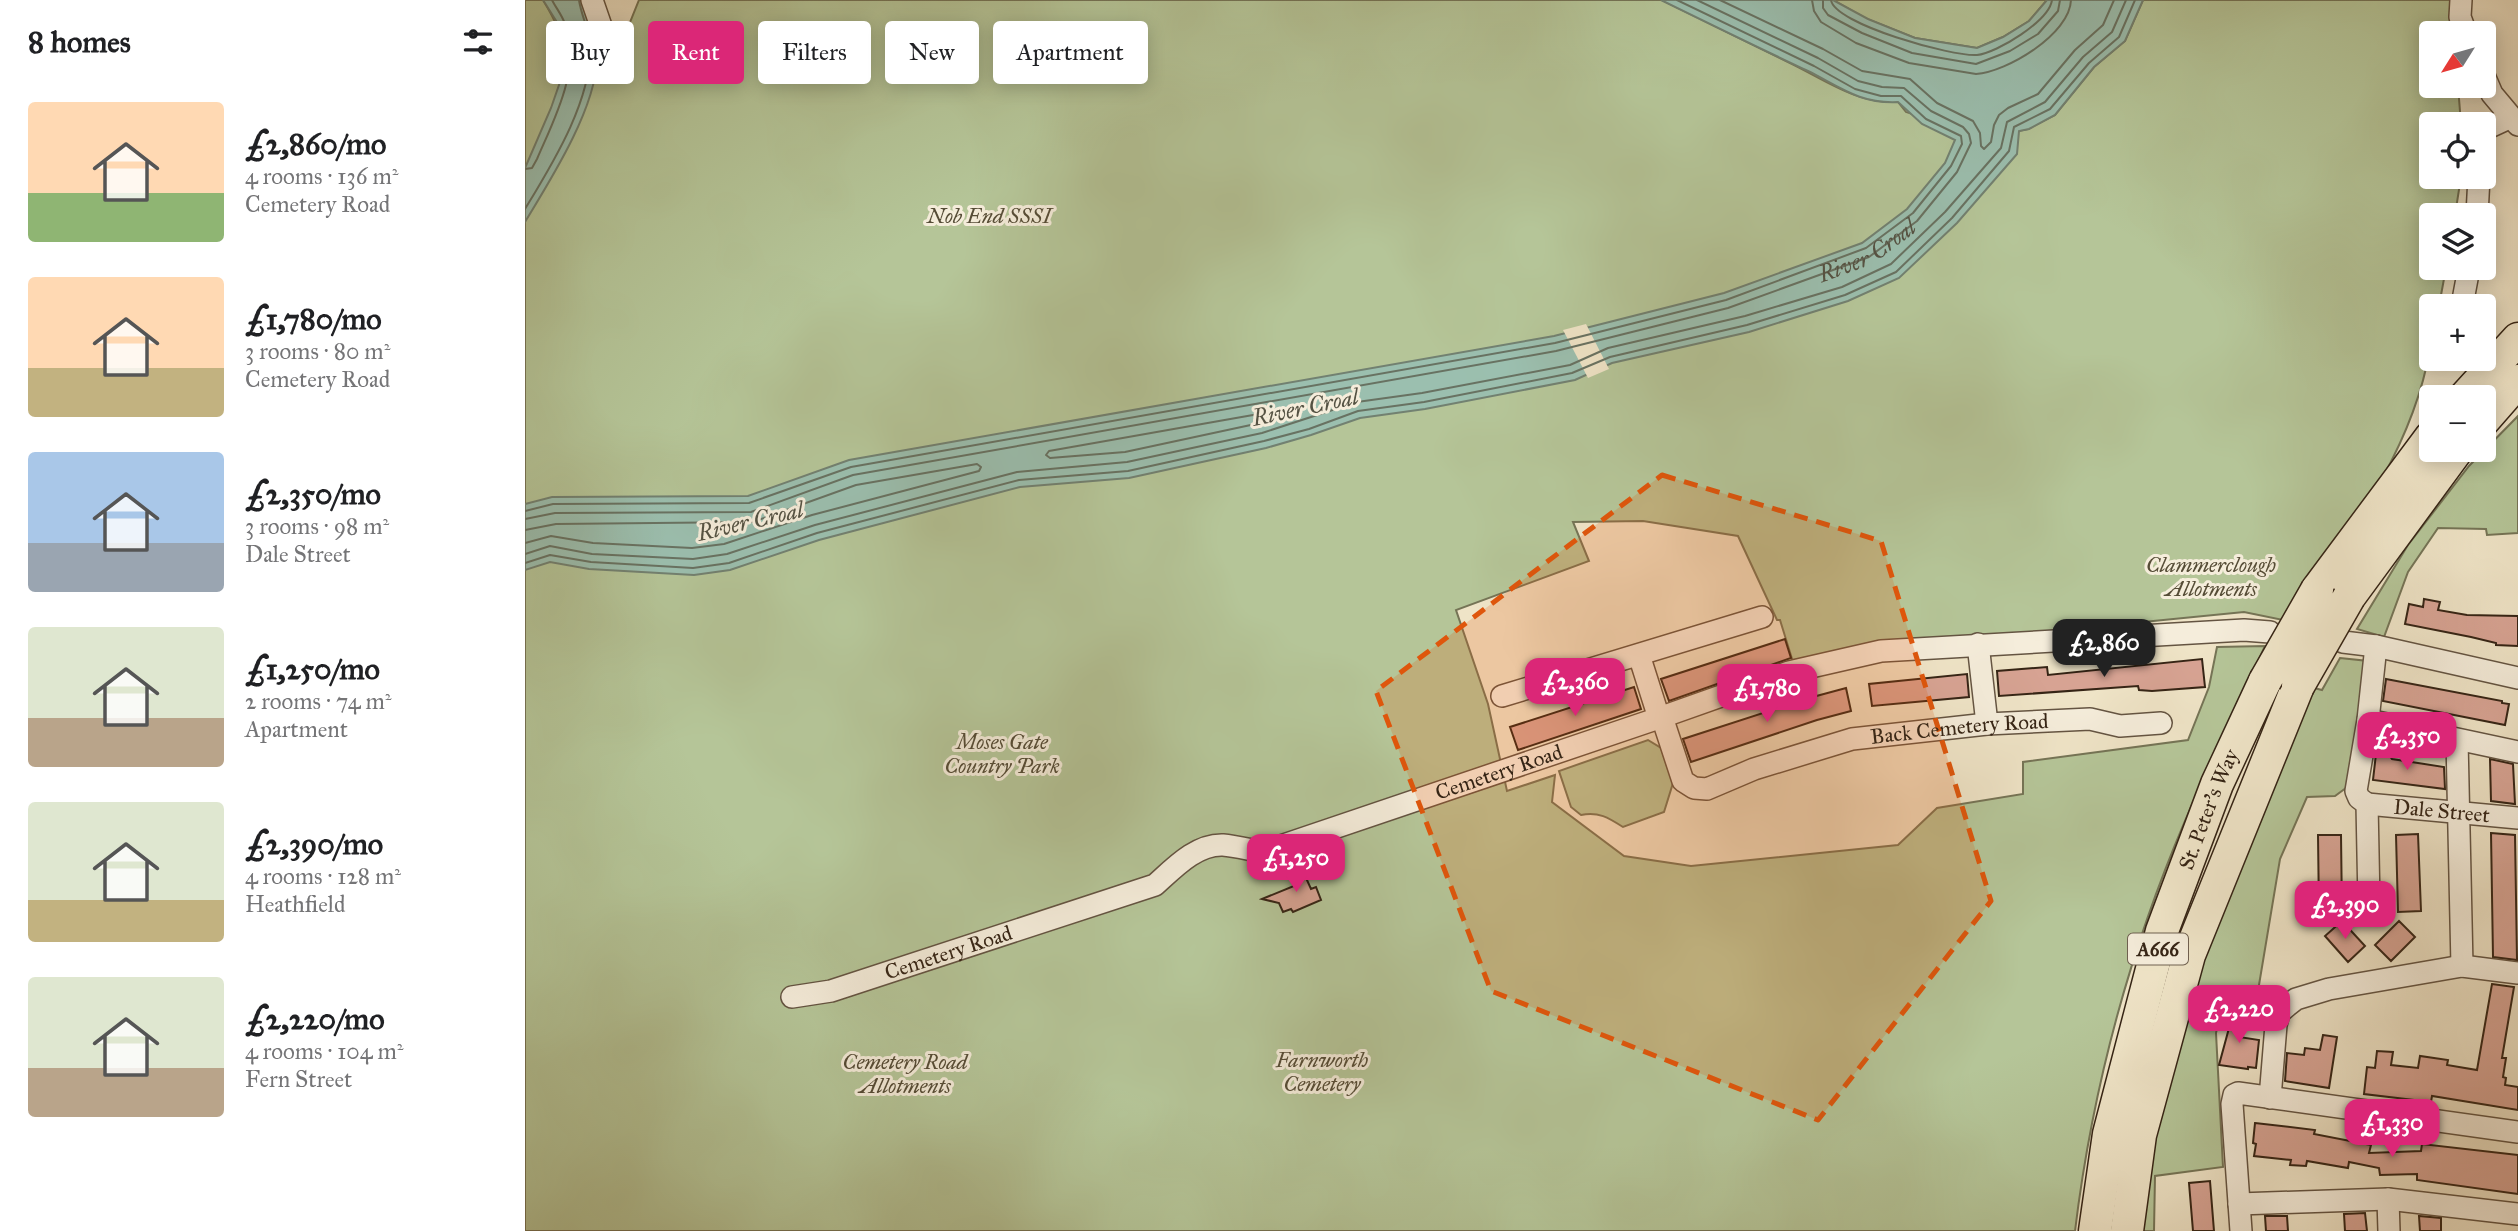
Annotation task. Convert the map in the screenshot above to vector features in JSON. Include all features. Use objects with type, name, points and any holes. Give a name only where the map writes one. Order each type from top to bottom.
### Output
[{"type":"highway","points":[[2476,385],[2518,339]]},
{"type":"highway","points":[[2496,407],[2518,382]]},
{"type":"highway","name":"St. Peter's Way","points":[[2095,1231],[2109,1134],[2162,932],[2217,783],[2265,681],[2317,590],[2419,453]]},
{"type":"highway","name":"St. Peter's Way","points":[[2127,1231],[2140,1135],[2189,955],[2298,686],[2349,597],[2448,462]]},
{"type":"street","points":[[592,0],[599,21]]},
{"type":"street","points":[[2461,0],[2462,21]]},
{"type":"street","points":[[2496,98],[2514,122],[2496,127]]},
{"type":"street","points":[[1502,696],[1762,617]]},
{"type":"street","name":"Cemetery Road","points":[[792,997],[831,991],[1155,885],[1186,858],[1204,849],[1221,845],[1263,852],[1789,672],[1881,651],[2244,629],[2270,632]]},
{"type":"street","points":[[2343,642],[2376,646],[2518,678]]},
{"type":"street","points":[[1978,644],[1987,724]]},
{"type":"street","points":[[2369,903],[2367,804],[2359,799],[2356,791],[2368,720],[2376,646]]},
{"type":"street","points":[[1639,655],[1660,718]]},
{"type":"street","name":"Back Cemetery Road","points":[[1660,718],[1683,782],[1694,788],[1707,789],[1753,769],[1852,739],[1987,724],[2090,719],[2120,726],[2161,723]]},
{"type":"street","points":[[2368,720],[2518,752]]},
{"type":"street","points":[[2457,740],[2462,966]]},
{"type":"street","name":"Dale Street","points":[[2367,804],[2518,818]]},
{"type":"street","points":[[2270,1098],[2279,1013],[2297,999],[2329,989],[2462,966],[2518,972]]},
{"type":"street","points":[[2241,1231],[2232,1104],[2234,1095],[2238,1093],[2518,1132]]},
{"type":"street","points":[[2239,1204],[2388,1199],[2518,1214]]},
{"type":"street","points":[[2388,1199],[2389,1231]]},
{"type":"highlighted area","points":[[1662,475],[1881,541],[1991,901],[1818,1120],[1491,991],[1376,691]]},
{"type":"green space","name":"Moses Gate Country Park","points":[[525,0],[543,0],[554,21],[546,21],[546,84],[634,84],[634,21],[631,21],[639,0],[1662,0],[1854,95],[1883,102],[1898,102],[1906,112],[1986,138],[2028,129],[2055,115],[2094,67],[2125,41],[2143,0],[2456,0],[2455,21],[2419,21],[2419,98],[2459,98],[2460,112],[2419,112],[2419,189],[2459,189],[2457,203],[2419,203],[2419,280],[2444,280],[2441,294],[2419,294],[2419,371],[2425,371],[2421,385],[2419,385],[2409,423],[2374,492],[2288,621],[2244,612],[1982,638],[1793,662],[1780,620],[1777,620],[1738,536],[1643,521],[1573,522],[1589,561],[1456,610],[1488,704],[1507,791],[1555,775],[1552,802],[1624,856],[1691,866],[1898,845],[1937,808],[2023,794],[2023,762],[2188,740],[2209,687],[2217,647],[2265,646],[2185,821],[2147,920],[2103,1074],[2082,1178],[2075,1231],[525,1231]]},
{"type":"green space","points":[[1833,0],[2047,0],[2029,21],[2003,37],[1977,48],[1915,38],[1867,19]]},
{"type":"green space","points":[[2518,416],[2518,533],[2487,535],[2486,529],[2438,528],[2408,572],[2384,637],[2357,629],[2408,545],[2469,466],[2473,462],[2496,462],[2496,438]]},
{"type":"green space","points":[[2340,658],[2368,661],[2350,785],[2335,796],[2307,797],[2280,859],[2258,991],[2223,1003],[2216,1033],[2223,1167],[2155,1176],[2154,1231],[2136,1231],[2187,990],[2314,688],[2322,690]]},
{"type":"green space","points":[[1648,740],[1661,748],[1673,783],[1664,812],[1623,827],[1598,815],[1581,815],[1571,807],[1559,771]]},
{"type":"water","points":[[543,0],[585,0],[589,6],[592,21],[556,21]]},
{"type":"water","name":"River Croal","points":[[1661,0],[1833,0],[1868,19],[1915,38],[1977,48],[2003,37],[2029,21],[2047,0],[2143,0],[2125,41],[2094,67],[2055,115],[2029,129],[2019,131],[2017,154],[1957,223],[1899,278],[1848,301],[1749,332],[1612,363],[1575,380],[1425,409],[1360,418],[1266,448],[1129,478],[1020,487],[819,540],[730,570],[694,575],[589,569],[550,562],[525,570],[525,504],[552,497],[748,496],[849,460],[1554,336],[1724,293],[1862,243],[1907,209],[1945,163],[1955,140],[1922,124],[1898,102],[1872,100],[1851,93]]},
{"type":"water","points":[[559,84],[593,84],[570,144],[525,222],[525,168]]},
{"type":"pier","points":[[1586,324],[1609,369],[1588,378],[1563,330]]},
{"type":"building","points":[[2424,599],[2440,602],[2438,610],[2467,615],[2518,616],[2518,646],[2496,645],[2471,637],[2405,624],[2409,604],[2423,607]]},
{"type":"building","points":[[1785,639],[1791,658],[1669,701],[1661,679]]},
{"type":"building","points":[[2202,659],[2205,687],[2152,691],[2139,690],[2138,686],[1999,696],[1997,671],[2047,667],[2048,675]]},
{"type":"building","points":[[1967,674],[1969,697],[1872,706],[1869,684]]},
{"type":"building","points":[[2386,679],[2502,701],[2509,704],[2505,725],[2383,701]]},
{"type":"building","points":[[1634,687],[1641,709],[1518,750],[1510,727]]},
{"type":"building","points":[[1846,688],[1851,711],[1691,762],[1683,739]]},
{"type":"building","points":[[2383,745],[2392,759],[2444,767],[2445,789],[2373,780],[2376,754]]},
{"type":"building","points":[[2490,759],[2513,764],[2515,804],[2491,801]]},
{"type":"building","points":[[2491,833],[2515,835],[2517,960],[2493,957]]},
{"type":"building","points":[[2418,834],[2421,911],[2398,912],[2396,835]]},
{"type":"building","points":[[2318,835],[2341,835],[2342,913],[2319,914]]},
{"type":"building","points":[[1302,869],[1311,889],[1316,887],[1321,900],[1293,912],[1291,909],[1283,912],[1279,903],[1262,899],[1294,886],[1289,875]]},
{"type":"building","points":[[2342,921],[2365,946],[2348,962],[2325,936]]},
{"type":"building","points":[[2399,921],[2415,937],[2391,961],[2375,945]]},
{"type":"building","points":[[2492,984],[2514,987],[2502,1058],[2506,1058],[2503,1077],[2506,1078],[2505,1085],[2518,1087],[2518,1110],[2432,1096],[2431,1102],[2364,1094],[2367,1067],[2375,1068],[2377,1051],[2393,1052],[2391,1065],[2418,1068],[2420,1056],[2448,1060],[2447,1065],[2477,1070]]},
{"type":"building","points":[[2235,1006],[2247,1010],[2239,1037],[2259,1040],[2256,1068],[2219,1065]]},
{"type":"building","points":[[2323,1035],[2337,1037],[2329,1088],[2285,1081],[2287,1053],[2304,1055],[2305,1048],[2320,1050]]},
{"type":"building","points":[[2255,1123],[2315,1130],[2314,1134],[2371,1145],[2369,1153],[2421,1151],[2422,1144],[2518,1155],[2518,1194],[2417,1180],[2417,1174],[2380,1175],[2379,1168],[2349,1162],[2348,1168],[2307,1161],[2306,1166],[2290,1165],[2291,1160],[2254,1156]]},
{"type":"building","points":[[2210,1181],[2214,1231],[2193,1231],[2189,1183]]},
{"type":"building","points":[[2365,1213],[2367,1231],[2345,1231],[2344,1214]]},
{"type":"building","points":[[2265,1216],[2287,1216],[2288,1231],[2266,1231]]},
{"type":"building","points":[[2419,1216],[2441,1218],[2441,1231],[2420,1231]]},
{"type":"park label","name":"Nob End SSSI","points":[[989,216]]},
{"type":"park label","name":"Clammerclough Allotments","points":[[2211,577]]},
{"type":"park label","name":"Farnworth Cemetery","points":[[1322,1072]]},
{"type":"park label","name":"Cemetery Road Allotments","points":[[905,1074]]}]
